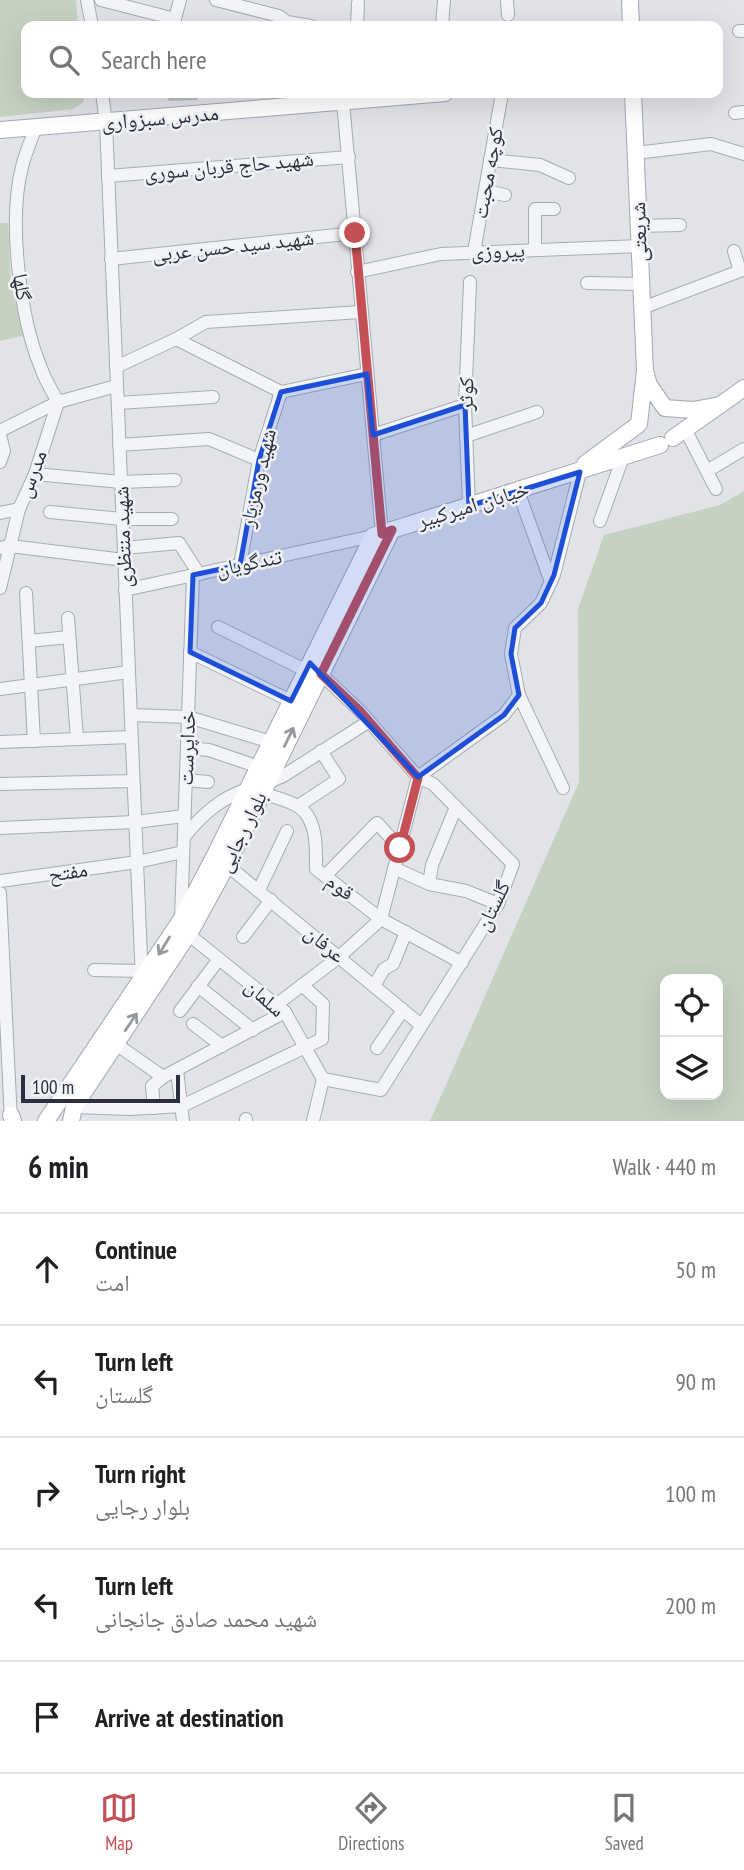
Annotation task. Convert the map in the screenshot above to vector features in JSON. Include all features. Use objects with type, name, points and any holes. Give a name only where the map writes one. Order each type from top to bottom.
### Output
[{"type":"main road","points":[[630,0],[631,21]]},
{"type":"main road","name":"مدرس سبزواری","points":[[0,130],[106,123],[335,98]]},
{"type":"main road","name":"شریعتی","points":[[634,98],[645,371]]},
{"type":"main road","points":[[645,371],[652,391],[673,414],[677,424],[673,437],[646,442],[640,434],[645,371]]},
{"type":"main road","points":[[576,473],[639,424],[646,411],[655,407],[693,410],[720,405],[744,388]]},
{"type":"main road","name":"خیابان امیرکبیر","points":[[382,533],[623,457],[673,437],[720,405]]},
{"type":"main road","name":"بلوار رجایی","points":[[73,1114],[210,881],[259,788],[382,533]]},
{"type":"main road","name":"بلوار رجایی","points":[[210,881],[227,865],[259,788],[259,767],[292,701],[314,673]]},
{"type":"main road","name":"بلوار رجایی","points":[[47,1121],[141,976],[185,927]]},
{"type":"street","points":[[86,0],[91,21]]},
{"type":"street","points":[[101,0],[168,21]]},
{"type":"street","points":[[175,21],[180,0]]},
{"type":"street","points":[[216,0],[279,16],[286,21]]},
{"type":"street","points":[[442,21],[444,0]]},
{"type":"street","points":[[507,0],[508,15]]},
{"type":"street","points":[[357,21],[359,1]]},
{"type":"street","name":"شهید منتظری","points":[[104,98],[141,976]]},
{"type":"street","points":[[344,98],[357,272],[382,533]]},
{"type":"street","name":"کوچه محبت","points":[[474,252],[501,98]]},
{"type":"street","name":"گلها","points":[[36,127],[22,168],[16,212],[19,266],[29,328],[40,367],[58,402]]},
{"type":"street","points":[[636,153],[711,144],[744,155]]},
{"type":"street","name":"شهید حاج قربان سوری","points":[[108,176],[349,157]]},
{"type":"street","points":[[490,160],[540,165],[569,178]]},
{"type":"street","points":[[485,191],[505,195]]},
{"type":"street","points":[[535,250],[535,209],[554,209]]},
{"type":"street","points":[[639,226],[680,225]]},
{"type":"street","name":"شهید سید حسن عربی","points":[[111,259],[355,233]]},
{"type":"street","name":"پیروزی","points":[[357,272],[441,254],[640,246]]},
{"type":"street","points":[[642,308],[740,271],[734,251]]},
{"type":"street","name":"کوثر","points":[[469,506],[464,405],[470,282]]},
{"type":"street","points":[[587,283],[641,284]]},
{"type":"street","points":[[116,367],[206,322],[361,312]]},
{"type":"street","points":[[176,339],[281,392],[367,374]]},
{"type":"street","points":[[0,462],[4,451],[0,433],[58,402],[116,386]]},
{"type":"street","name":"شهید ورمزیار","points":[[240,565],[258,460],[281,392]]},
{"type":"street","points":[[118,403],[213,397]]},
{"type":"street","name":"مدرس","points":[[0,588],[5,547],[35,474],[58,402]]},
{"type":"street","points":[[373,435],[464,405]]},
{"type":"street","points":[[466,436],[537,412]]},
{"type":"street","points":[[673,437],[707,471],[716,489]]},
{"type":"street","points":[[119,445],[209,439],[258,460]]},
{"type":"street","points":[[707,471],[744,449]]},
{"type":"street","points":[[600,521],[623,457]]},
{"type":"street","points":[[563,788],[519,695],[511,654],[515,628],[541,603],[551,582],[576,473]]},
{"type":"street","points":[[35,474],[121,482],[175,481]]},
{"type":"street","points":[[518,491],[551,582]]},
{"type":"street","points":[[0,511],[19,509]]},
{"type":"street","points":[[50,512],[122,519],[173,519]]},
{"type":"street","name":"تندگویان","points":[[125,590],[382,533]]},
{"type":"street","points":[[5,547],[124,554],[179,542],[196,575]]},
{"type":"street","name":"خداپرست","points":[[185,927],[184,816],[190,652],[196,575]]},
{"type":"street","points":[[26,593],[34,741]]},
{"type":"street","points":[[68,618],[76,739]]},
{"type":"street","name":"گلستان","points":[[218,627],[314,673],[360,711],[418,778],[433,784],[513,864],[498,904],[381,1090],[323,1079]]},
{"type":"street","points":[[29,641],[69,637]]},
{"type":"street","points":[[190,652],[292,701]]},
{"type":"street","points":[[0,689],[129,672]]},
{"type":"street","points":[[154,1108],[152,1086],[163,1077],[253,1030],[280,1009],[302,985],[340,957],[382,919],[418,778],[504,715],[519,695]]},
{"type":"street","points":[[131,715],[188,717],[271,742]]},
{"type":"street","points":[[184,837],[213,806],[232,794],[259,788],[283,776],[368,722]]},
{"type":"street","points":[[0,743],[131,737]]},
{"type":"street","points":[[187,748],[209,750],[259,767]]},
{"type":"street","points":[[259,788],[298,806],[339,779],[321,751]]},
{"type":"street","points":[[186,780],[208,782]]},
{"type":"street","points":[[0,784],[133,781]]},
{"type":"street","name":"قوم","points":[[298,806],[315,834],[316,869],[382,919],[462,963]]},
{"type":"street","points":[[429,884],[432,865],[456,807]]},
{"type":"street","points":[[0,828],[184,816]]},
{"type":"street","points":[[325,876],[377,822],[400,848]]},
{"type":"street","points":[[259,890],[287,831]]},
{"type":"street","name":"مفتح","points":[[0,881],[137,862],[183,852]]},
{"type":"street","name":"عرفان","points":[[227,865],[421,1025]]},
{"type":"street","points":[[394,868],[429,884],[466,891],[498,904]]},
{"type":"street","points":[[0,893],[3,1038],[9,1112]]},
{"type":"street","points":[[243,937],[271,900]]},
{"type":"street","name":"سلمان","points":[[185,927],[280,1009],[323,1079]]},
{"type":"street","points":[[374,986],[383,969],[393,964],[407,932]]},
{"type":"street","points":[[180,1011],[219,959]]},
{"type":"street","points":[[94,970],[141,976]]},
{"type":"street","points":[[73,1114],[181,1106],[322,1039],[323,1004],[302,985]]},
{"type":"street","points":[[198,986],[253,1030]]},
{"type":"street","points":[[377,1048],[403,1010]]},
{"type":"street","points":[[193,1024],[222,1046]]},
{"type":"street","points":[[116,1044],[163,1077]]},
{"type":"street","points":[[177,1070],[183,1121]]},
{"type":"street","points":[[313,1121],[323,1079]]},
{"type":"highlighted area","points":[[367,374],[373,435],[465,405],[469,506],[580,472],[554,575],[541,603],[515,628],[511,654],[519,695],[504,715],[418,777],[310,663],[291,701],[190,652],[193,575],[240,565],[259,460],[281,392]]},
{"type":"green space","points":[[0,0],[76,0],[78,21],[21,21],[21,98],[84,98],[84,102],[73,109],[0,117]]},
{"type":"green space","points":[[0,223],[8,223],[11,283],[23,336],[0,341]]},
{"type":"green space","points":[[744,491],[744,1121],[430,1121],[579,782],[578,609],[604,535],[720,505]]},
{"type":"building","points":[[169,98],[197,100],[168,101]]},
{"type":"route","points":[[355,233],[382,534],[392,530],[321,674],[360,711],[418,778],[400,848]]}]
